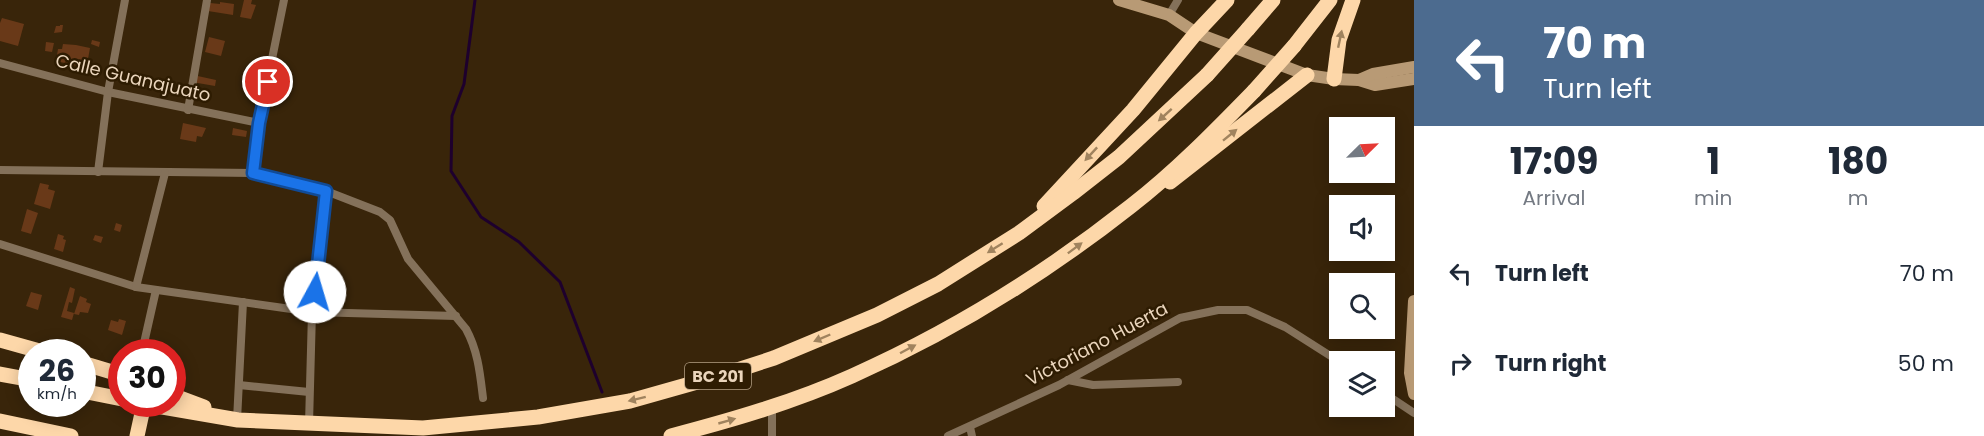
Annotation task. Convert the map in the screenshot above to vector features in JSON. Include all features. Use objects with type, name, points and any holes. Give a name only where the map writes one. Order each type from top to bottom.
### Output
[{"type":"highway","points":[[1019,233],[1133,110],[1196,33],[1227,0]]},
{"type":"highway","name":"BC 201","points":[[186,411],[237,420],[423,428],[538,417],[630,401],[774,358],[877,315],[938,284],[1019,233],[1119,157],[1207,75],[1273,0]]},
{"type":"highway","name":"BC 201","points":[[671,436],[772,407],[851,377],[970,316],[1057,261],[1132,206],[1254,91],[1294,46],[1330,0]]},
{"type":"highway","points":[[1334,79],[1339,40],[1353,0]]},
{"type":"highway","points":[[1132,206],[1186,171],[1307,75]]},
{"type":"highway","points":[[0,340],[18,345]]},
{"type":"highway","points":[[0,374],[18,377]]},
{"type":"highway","points":[[186,400],[237,420]]},
{"type":"highway","points":[[137,436],[142,417]]},
{"type":"highway","points":[[0,421],[71,436]]},
{"type":"main road","points":[[1119,0],[1169,15],[1196,33],[1307,75],[1359,80],[1375,85],[1414,79]]},
{"type":"main road","points":[[1359,80],[1373,74],[1414,67]]},
{"type":"main road","points":[[1414,301],[1410,373],[1414,394]]},
{"type":"street","points":[[98,172],[108,92],[125,0]]},
{"type":"street","points":[[188,110],[207,0]]},
{"type":"street","points":[[253,173],[259,123],[284,0]]},
{"type":"street","points":[[1169,15],[1178,0]]},
{"type":"street","name":"Calle Guanajuato","points":[[0,63],[108,92],[259,123]]},
{"type":"street","points":[[0,170],[253,173],[326,191],[380,212],[390,220],[408,259],[469,335],[478,356],[483,398]]},
{"type":"street","points":[[136,287],[165,173]]},
{"type":"street","points":[[309,424],[312,312],[326,191]]},
{"type":"street","points":[[0,244],[136,287],[312,312],[456,316]]},
{"type":"street","points":[[145,339],[156,290]]},
{"type":"street","points":[[237,420],[243,302]]},
{"type":"street","name":"Victoriano Huerta","points":[[948,436],[971,432],[1112,358],[1145,336],[1180,318],[1218,310],[1247,310],[1285,327],[1329,355]]},
{"type":"street","points":[[1068,381],[1093,385],[1178,382]]},
{"type":"street","points":[[239,385],[309,392]]},
{"type":"street","points":[[1395,400],[1414,413]]},
{"type":"street","points":[[772,407],[772,436]]},
{"type":"building","points":[[244,0],[252,0],[251,4],[256,5],[251,19],[240,17]]},
{"type":"building","points":[[220,2],[234,4],[233,15],[208,11],[210,3],[220,4]]},
{"type":"building","points":[[2,18],[24,24],[18,46],[0,41]]},
{"type":"building","points":[[63,25],[62,32],[54,33],[56,26]]},
{"type":"building","points":[[209,37],[225,41],[221,56],[205,52]]},
{"type":"building","points":[[92,40],[100,42],[99,47],[91,44]]},
{"type":"building","points":[[46,42],[54,43],[52,52],[45,51]]},
{"type":"building","points":[[63,44],[90,48],[86,70],[56,61],[58,49],[62,49]]},
{"type":"building","points":[[193,75],[216,80],[215,86],[192,82]]},
{"type":"building","points":[[183,123],[206,128],[202,137],[197,136],[196,142],[180,139]]},
{"type":"building","points":[[233,128],[247,131],[246,137],[232,135]]},
{"type":"building","points":[[40,183],[49,185],[48,189],[55,191],[50,209],[34,204]]},
{"type":"building","points":[[27,209],[38,213],[31,234],[21,231]]},
{"type":"building","points":[[116,223],[122,225],[120,232],[114,230]]},
{"type":"building","points":[[58,234],[64,236],[63,239],[66,240],[63,252],[54,249]]},
{"type":"building","points":[[95,235],[103,237],[101,243],[93,240]]},
{"type":"building","points":[[70,287],[75,289],[72,303],[69,302],[67,311],[74,313],[72,320],[61,317]]},
{"type":"building","points":[[31,292],[42,295],[38,310],[26,306]]},
{"type":"building","points":[[80,296],[91,304],[88,313],[80,312],[79,315],[74,314]]},
{"type":"building","points":[[119,319],[126,321],[122,335],[108,330],[111,320],[118,322]]},
{"type":"waterway","points":[[475,0],[464,84],[452,116],[451,171],[481,217],[519,242],[560,282],[602,392]]},
{"type":"route","points":[[268,82],[259,123],[253,173],[326,191],[315,292]]}]
